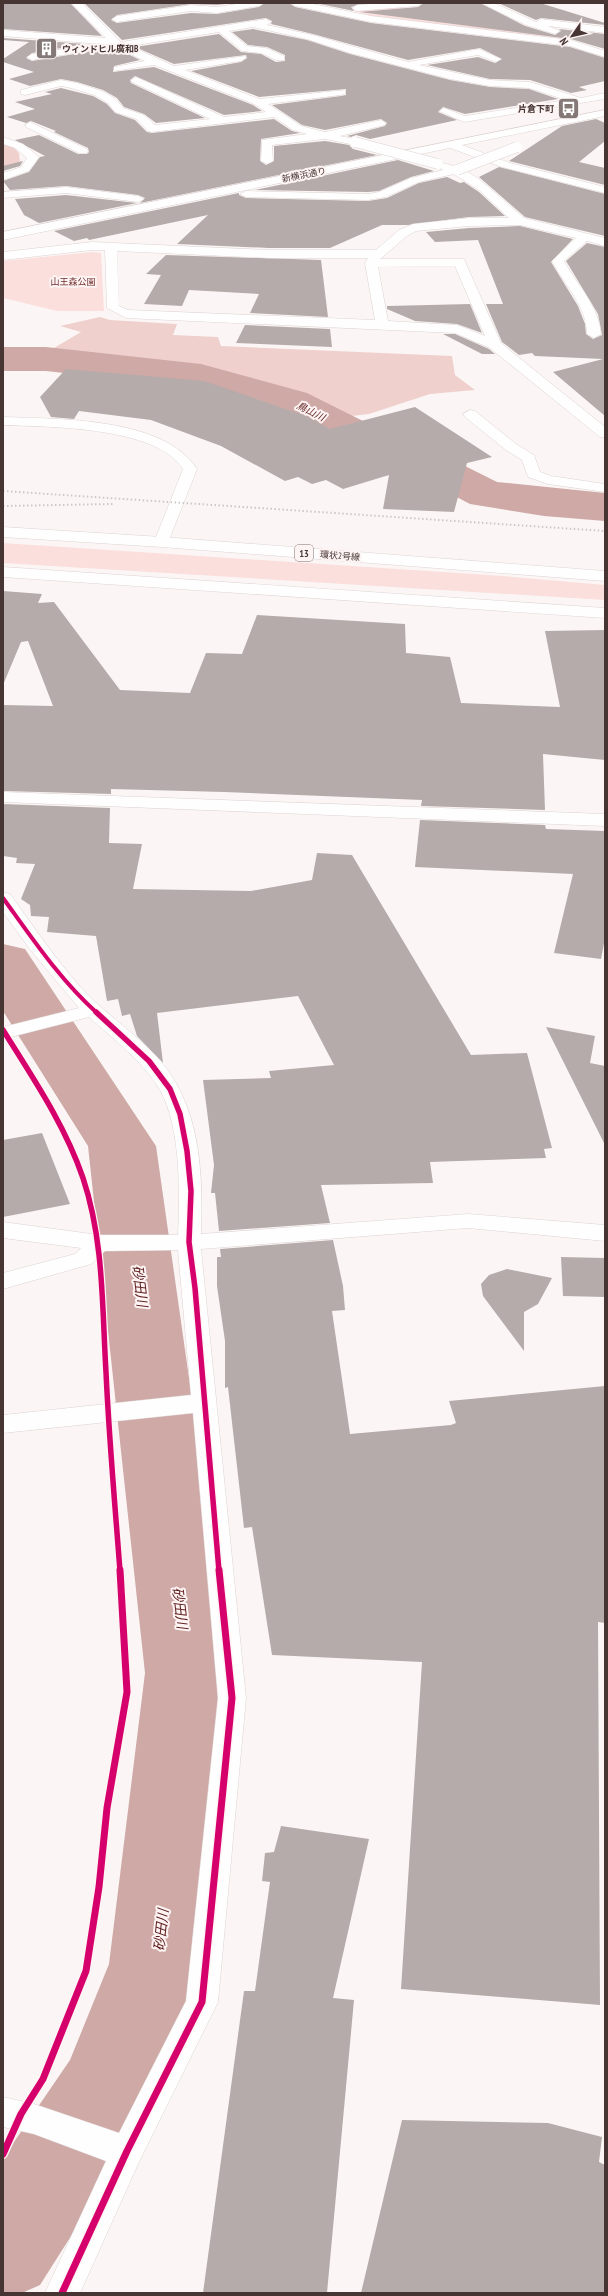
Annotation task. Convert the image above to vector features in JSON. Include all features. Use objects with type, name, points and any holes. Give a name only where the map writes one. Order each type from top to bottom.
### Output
[{"type":"street","points":[[76,3],[116,44]]},
{"type":"street","points":[[117,19],[191,8],[217,10],[259,3]]},
{"type":"street","points":[[295,3],[371,18],[571,43],[605,54]]},
{"type":"street","points":[[307,16],[332,10],[382,4],[418,3]]},
{"type":"street","points":[[486,3],[529,23],[605,47]]},
{"type":"street","points":[[497,3],[540,22],[605,30]]},
{"type":"street","points":[[32,57],[280,20]]},
{"type":"street","points":[[252,24],[310,37],[402,65],[490,83],[530,85],[581,101]]},
{"type":"street","points":[[405,33],[446,28]]},
{"type":"street","points":[[220,29],[245,49],[263,50],[280,58]]},
{"type":"street","points":[[3,33],[116,44],[155,62],[258,102],[297,128],[457,170],[479,184],[520,221]]},
{"type":"street","points":[[402,65],[479,52],[496,59]]},
{"type":"street","points":[[173,69],[241,58]]},
{"type":"street","points":[[118,69],[155,62]]},
{"type":"street","points":[[152,87],[198,79]]},
{"type":"street","points":[[136,80],[221,120]]},
{"type":"street","points":[[25,92],[62,83],[73,85],[98,93],[112,101],[119,110],[140,117],[152,128],[276,114]]},
{"type":"street","points":[[258,102],[341,92]]},
{"type":"street","points":[[444,111],[464,119],[605,96]]},
{"type":"street","name":"新横浜通り","points":[[3,226],[605,105]]},
{"type":"street","name":"新横浜通り","points":[[3,236],[605,113]]},
{"type":"street","points":[[268,160],[266,142],[324,136],[381,123]]},
{"type":"street","points":[[223,191],[264,196],[368,197],[382,195],[415,180],[457,170],[517,147],[530,140],[605,124]]},
{"type":"street","points":[[30,126],[79,149],[57,151]]},
{"type":"street","points":[[440,139],[471,153],[534,172],[605,190]]},
{"type":"street","points":[[3,140],[19,146],[33,157]]},
{"type":"street","points":[[3,177],[25,169],[33,157],[45,154]]},
{"type":"street","points":[[3,195],[66,190],[138,199]]},
{"type":"street","points":[[374,259],[403,233],[413,228],[469,222],[520,221],[605,242]]},
{"type":"street","points":[[584,237],[576,247],[564,253],[558,261],[563,274],[586,307],[595,327],[594,334]]},
{"type":"street","points":[[3,256],[92,246],[111,246],[460,262],[495,345]]},
{"type":"street","points":[[111,246],[113,308],[126,314],[382,324],[457,329],[495,345],[605,434]]},
{"type":"street","points":[[374,259],[382,324]]},
{"type":"street","points":[[470,414],[511,447],[529,458],[533,474],[548,480],[605,488]]},
{"type":"street","points":[[587,420],[605,417]]},
{"type":"street","points":[[3,421],[103,427],[122,430],[145,437],[184,458],[190,469],[162,542]]},
{"type":"street","name":"環状2号線","points":[[3,532],[162,542],[605,576]]},
{"type":"street","points":[[3,572],[605,612]]},
{"type":"street","points":[[3,797],[605,820]]},
{"type":"street","points":[[3,898],[40,950],[79,997],[149,1061],[170,1089],[180,1114],[187,1151],[191,1191],[189,1242],[195,1288],[204,1403],[232,1698],[202,2002],[115,2148],[62,2293]]},
{"type":"street","points":[[5,1033],[93,1010]]},
{"type":"street","points":[[3,1230],[21,1231],[99,1243],[189,1242],[468,1221],[605,1233]]},
{"type":"street","points":[[3,1281],[83,1259],[99,1243]]},
{"type":"street","points":[[3,1424],[204,1403]]},
{"type":"street","points":[[18,2115],[115,2148]]},
{"type":"green space","points":[[393,7],[522,25],[580,43],[381,18],[354,11]]},
{"type":"green space","name":"山王森公園","points":[[93,252],[101,253],[104,311],[57,311],[3,298],[3,261]]},
{"type":"green space","points":[[3,543],[503,576],[605,585],[605,600],[3,563]]},
{"type":"shaded area","points":[[3,143],[13,147],[19,153],[20,163],[3,170]]},
{"type":"shaded area","points":[[100,317],[110,320],[177,324],[173,335],[218,337],[221,346],[452,356],[455,375],[475,390],[430,394],[369,414],[333,418],[294,398],[202,371],[42,355],[81,332],[60,326]]},
{"type":"building","points":[[70,3],[102,36],[3,29],[3,4]]},
{"type":"building","points":[[84,3],[233,3],[217,5],[191,4],[117,15],[111,20],[117,23],[191,13],[217,14],[259,7],[265,3],[289,3],[295,7],[371,23],[570,47],[605,58],[605,81],[579,87],[587,90],[571,93],[530,80],[490,79],[427,65],[478,57],[495,63],[502,59],[480,48],[408,60],[271,24],[272,21],[266,18],[122,40]]},
{"type":"building","points":[[315,3],[364,3],[351,7],[354,11]]},
{"type":"building","points":[[424,3],[480,3],[525,26],[555,35],[561,31],[559,29],[605,34],[605,49],[571,39],[360,12],[418,7]]},
{"type":"building","points":[[498,3],[540,3],[605,23],[605,25],[541,18],[536,20]]},
{"type":"building","points":[[253,29],[307,40],[350,54],[450,80],[490,87],[529,89],[558,99],[465,114],[443,107],[438,112],[457,120],[370,139],[356,135],[351,137],[347,136],[385,126],[387,123],[381,119],[325,130],[302,125],[272,105],[346,95],[346,89],[259,97],[191,71],[241,62],[247,58],[246,55],[174,64],[135,47],[219,34],[241,52],[261,54],[276,62],[285,61],[285,55],[267,47],[248,45],[232,32]]},
{"type":"building","points":[[3,38],[85,44],[32,53],[26,58],[32,61],[93,51],[94,45],[112,46],[140,60],[114,66],[113,72],[154,67],[253,105],[262,111],[224,115],[135,76],[130,80],[131,83],[205,118],[156,123],[144,114],[124,107],[117,98],[103,90],[77,82],[61,79],[30,86],[9,79],[34,72],[3,62],[3,59],[29,42],[3,40]]},
{"type":"building","points":[[61,88],[93,96],[107,104],[115,113],[135,120],[147,132],[152,133],[274,119],[292,131],[300,133],[261,139],[260,161],[266,165],[274,161],[274,146],[325,141],[349,145],[353,149],[377,155],[140,203],[145,198],[138,195],[66,186],[10,190],[3,181],[29,172],[40,157],[45,156],[15,140],[39,135],[78,154],[87,154],[89,152],[88,148],[54,132],[56,131],[31,121],[26,123],[7,117],[35,109],[15,102],[52,94],[45,92]]},
{"type":"building","points":[[596,119],[605,123],[605,141],[579,162],[605,168],[605,185],[509,161],[562,126]]},
{"type":"building","points":[[398,160],[434,171],[411,177],[379,191],[255,190]]},
{"type":"building","points":[[23,161],[20,166],[3,171],[3,166]]},
{"type":"building","points":[[499,167],[605,194],[605,236],[525,217],[479,177]]},
{"type":"building","points":[[447,177],[460,183],[464,182],[479,192],[505,216],[469,217],[408,225],[382,225],[330,248],[269,248],[177,244],[208,215],[89,240],[87,238],[74,241],[54,231],[239,193],[239,195],[246,198],[368,201],[387,198],[419,183]]},
{"type":"building","points":[[66,195],[137,203],[39,223],[24,215],[15,199]]},
{"type":"building","points":[[520,226],[573,239],[551,262],[578,306],[585,324],[586,334],[593,339],[602,335],[598,314],[566,261],[587,243],[605,247],[605,416],[553,372],[603,359],[535,356],[532,353],[519,355],[502,342],[486,304],[503,304],[478,240],[435,242],[426,232],[469,228]]},
{"type":"building","points":[[166,255],[321,260],[328,317],[250,313],[259,294],[189,290],[182,306],[144,304],[161,275],[146,274]]},
{"type":"building","points":[[470,304],[482,333],[457,324],[415,321],[387,309],[387,306]]},
{"type":"building","points":[[245,325],[330,329],[332,347],[236,343]]},
{"type":"building","points":[[443,334],[455,334],[489,349],[495,354],[482,354]]},
{"type":"building","points":[[66,369],[204,381],[306,416],[330,429],[415,407],[492,457],[467,463],[454,512],[383,509],[389,475],[343,489],[326,480],[312,484],[298,477],[285,481],[221,446],[151,420],[79,411],[74,419],[51,417],[40,397]]},
{"type":"building","points":[[3,591],[42,594],[38,603],[54,602],[120,690],[190,693],[206,653],[242,654],[257,615],[405,624],[406,653],[450,657],[461,703],[560,707],[545,631],[605,630],[605,760],[543,754],[545,810],[421,806],[422,800],[224,792],[111,789],[111,794],[3,791],[3,705],[53,706],[28,641],[21,642],[3,685]]},
{"type":"building","points":[[3,804],[110,808],[109,843],[142,844],[133,889],[251,891],[312,880],[317,853],[352,855],[471,1055],[527,1053],[552,1148],[544,1149],[546,1158],[430,1162],[433,1183],[321,1185],[330,1223],[219,1231],[215,1193],[211,1193],[214,1165],[203,1080],[271,1078],[269,1071],[334,1065],[298,996],[157,1013],[163,1063],[137,1036],[130,1014],[122,1016],[118,999],[107,1001],[96,936],[47,932],[49,917],[31,916],[30,905],[21,899],[35,864],[16,863],[17,858],[3,856]]},
{"type":"building","points":[[420,820],[545,825],[546,829],[605,831],[605,938],[601,959],[554,953],[573,874],[415,867]]},
{"type":"building","points":[[546,1027],[595,1036],[590,1063],[605,1066],[605,1145]]},
{"type":"building","points":[[42,1133],[70,1204],[3,1217],[3,1140]]},
{"type":"building","points":[[333,1240],[343,1286],[345,1310],[332,1311],[350,1434],[451,1425],[456,1423],[449,1401],[605,1386],[605,1623],[598,1622],[600,2005],[401,1989],[422,1662],[272,1655],[252,1527],[244,1528],[228,1387],[225,1388],[225,1341],[217,1286],[217,1257],[221,1257],[220,1249]]},
{"type":"building","points":[[561,1257],[605,1258],[605,1297],[563,1296]]},
{"type":"building","points":[[507,1269],[552,1278],[538,1304],[524,1312],[524,1351],[483,1296],[481,1284],[489,1275]]},
{"type":"building","points":[[281,1826],[369,1839],[333,1998],[354,2000],[327,2293],[203,2293],[244,1991],[255,1991],[270,1882],[262,1881],[265,1853],[274,1852]]},
{"type":"building","points":[[402,2120],[548,2123],[602,2137],[599,2162],[605,2165],[605,2293],[361,2293]]},
{"type":"waterway","name":"鳥山川","points":[[3,359],[46,359],[201,376],[292,402],[373,443],[417,459],[486,494],[544,502],[605,507]]},
{"type":"waterway","name":"砂田川","points":[[3,962],[122,1146],[188,1673],[157,1964],[109,2088],[3,2249]]},
{"type":"railway","points":[[3,491],[605,531]]},
{"type":"railway","points":[[3,506],[113,504]]},
{"type":"cycle path","points":[[3,898],[36,944],[79,997],[149,1061],[170,1089],[180,1114],[187,1151],[191,1191],[189,1242],[195,1288],[215,1531],[232,1698],[202,2002],[127,2151],[62,2293]]},
{"type":"cycle path","points":[[3,1030],[49,1104],[68,1141],[83,1179],[99,1243],[108,1413],[126,1648],[127,1692],[107,1808],[99,1887],[86,1971],[43,2079],[21,2114],[3,2154]]},
{"type":"place","name":"ウィンドヒル廣和B","points":[[46,49]]},
{"type":"place","name":"片倉下町","points":[[569,109]]}]
